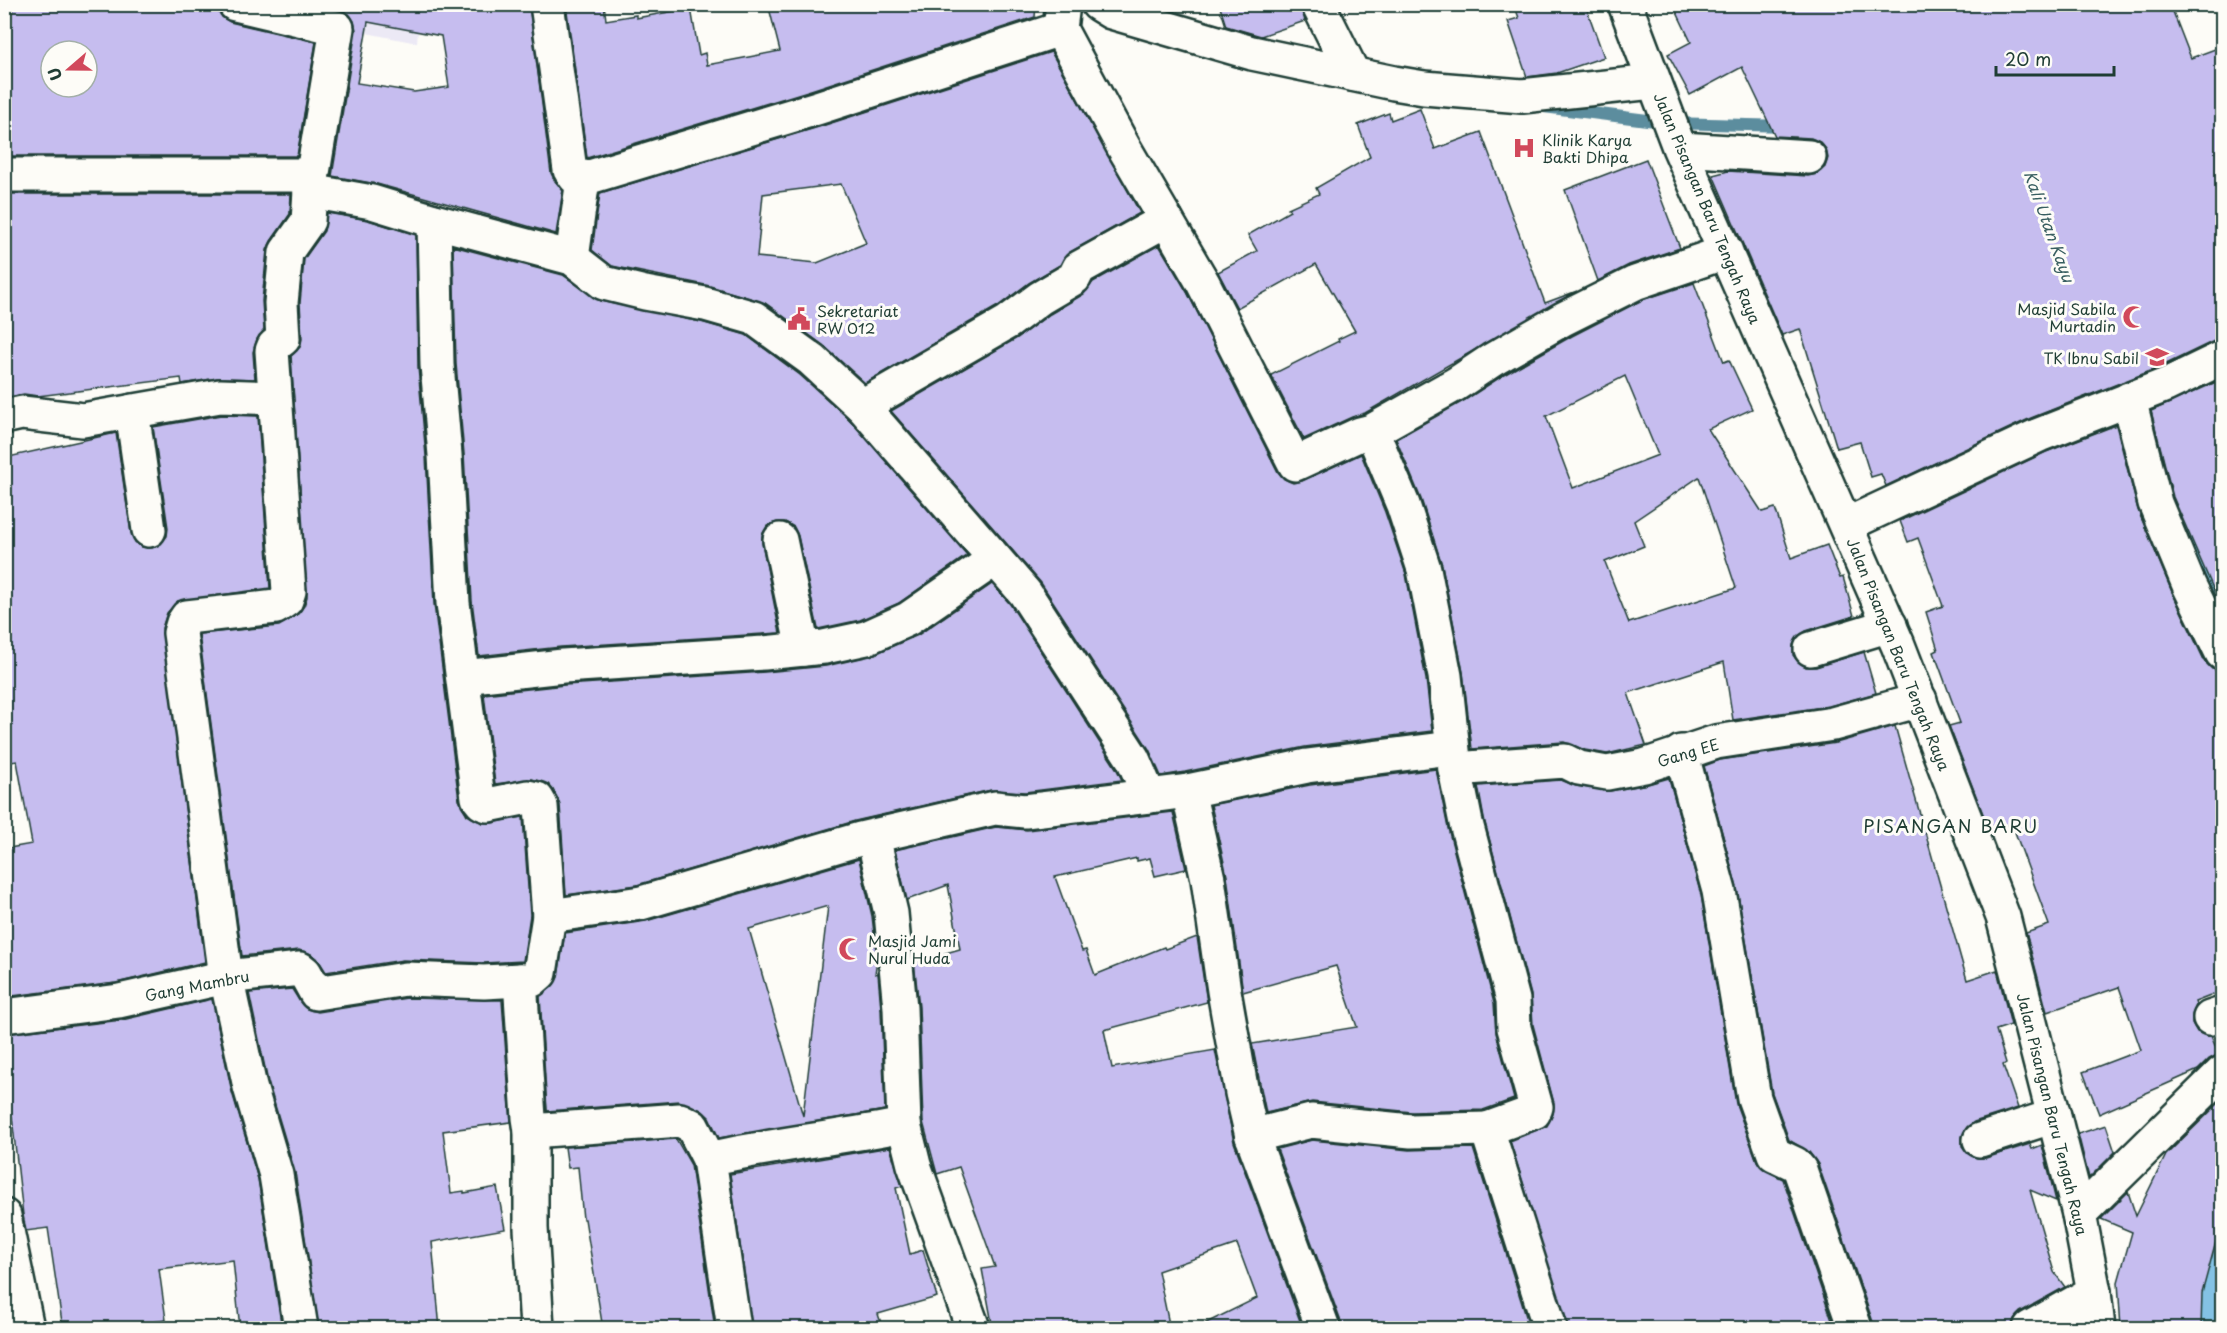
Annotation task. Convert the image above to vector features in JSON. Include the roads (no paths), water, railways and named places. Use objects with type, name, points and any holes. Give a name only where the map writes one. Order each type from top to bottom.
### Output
[{"type":"street","points":[[235,4],[337,28],[311,183],[308,221],[286,252],[280,303],[283,339],[274,345],[272,351],[289,591],[286,600],[276,607],[188,617],[180,633],[226,977],[250,1087],[276,1175],[301,1329]]},
{"type":"street","points":[[548,4],[570,170],[575,177],[583,179],[817,108],[1061,14],[1123,146],[1203,283],[1295,464],[1360,434],[1372,431],[1456,384],[1563,318],[1635,283],[1726,252]]},
{"type":"street","points":[[1098,4],[1111,12],[1252,53],[1424,88],[1522,96],[1658,93]]},
{"type":"street","points":[[1318,4],[1353,75]]},
{"type":"street","name":"Jalan Pisangan Baru Tengah Raya","points":[[1625,4],[1680,148],[1890,625],[2003,917],[2079,1214],[2094,1292],[2098,1329]]},
{"type":"street","points":[[1680,148],[1809,158]]},
{"type":"street","points":[[4,175],[311,183],[434,221],[572,258],[604,283],[705,304],[754,318],[812,360],[862,406],[1024,593],[1132,759],[1149,796]]},
{"type":"street","points":[[572,258],[583,179]]},
{"type":"street","points":[[862,406],[1008,322],[1040,298],[1074,278],[1079,268],[1166,220]]},
{"type":"street","points":[[434,221],[437,365],[445,455],[453,603],[478,798],[482,803],[488,805],[528,797],[537,799],[541,806],[549,916],[540,973],[532,980],[520,980],[531,1131],[531,1228],[537,1329]]},
{"type":"street","points":[[1846,525],[2039,435],[2166,385],[2223,358]]},
{"type":"street","points":[[4,417],[22,413],[82,420],[220,396],[274,398]]},
{"type":"street","points":[[2117,404],[2189,585],[2223,653]]},
{"type":"street","points":[[132,411],[148,530]]},
{"type":"street","points":[[1252,1136],[1311,1121],[1411,1131],[1487,1129],[1534,1112],[1536,1107],[1514,1028],[1513,1000],[1466,823],[1453,758],[1445,676],[1424,569],[1404,505],[1372,431]]},
{"type":"street","points":[[780,540],[803,649]]},
{"type":"street","points":[[463,677],[563,666],[803,649],[866,638],[908,619],[995,559]]},
{"type":"street","points":[[1811,649],[1890,625]]},
{"type":"street","name":"Gang EE","points":[[549,916],[641,903],[873,837],[995,808],[1025,811],[1188,791],[1307,766],[1453,758],[1565,761],[1579,768],[1607,773],[1644,766],[1681,752],[1750,736],[1833,724],[1920,700]]},
{"type":"street","points":[[1681,752],[1719,891],[1754,1098],[1774,1154],[1795,1164],[1800,1170],[1855,1329]]},
{"type":"street","points":[[1188,791],[1208,879],[1224,991],[1252,1136],[1323,1329]]},
{"type":"street","points":[[873,837],[891,913],[900,1008],[904,1125],[914,1165],[973,1329]]},
{"type":"street","name":"Gang Mambru","points":[[4,1016],[119,1001],[226,977],[300,969],[305,973],[316,993],[405,979],[484,982],[520,980]]},
{"type":"street","points":[[2079,1214],[2223,1073]]},
{"type":"street","points":[[1980,1140],[2054,1116]]},
{"type":"street","points":[[531,1131],[680,1120],[692,1125],[709,1159],[734,1329]]},
{"type":"street","points":[[709,1159],[775,1145],[844,1137],[904,1125]]},
{"type":"street","points":[[1487,1129],[1550,1329]]},
{"type":"street","points":[[4,1216],[27,1329]]},
{"type":"street","points":[[2030,1329],[2094,1292]]},
{"type":"waterway","points":[[1544,107],[1671,123],[1786,126]]},
{"type":"waterway","name":"Kali Utan Kayu","points":[[2074,293],[2116,426],[2129,484],[2222,691]]},
{"type":"waterway","name":"Kali Utan Kayu","points":[[2211,1328],[2222,1282]]},
{"type":"place","name":"Klinik Karya Bakti Dhipa","points":[[1524,148]]},
{"type":"place","name":"Masjid Sabila Murtadin","points":[[2134,317]]},
{"type":"place","name":"Sekretariat RW 012","points":[[799,319]]},
{"type":"place","name":"TK Ibnu Sabil","points":[[2157,357]]},
{"type":"place","name":"Masjid Jami Nurul Huda","points":[[850,949]]},
{"type":"district","name":"PISANGAN BARU","points":[[1951,825]]}]
